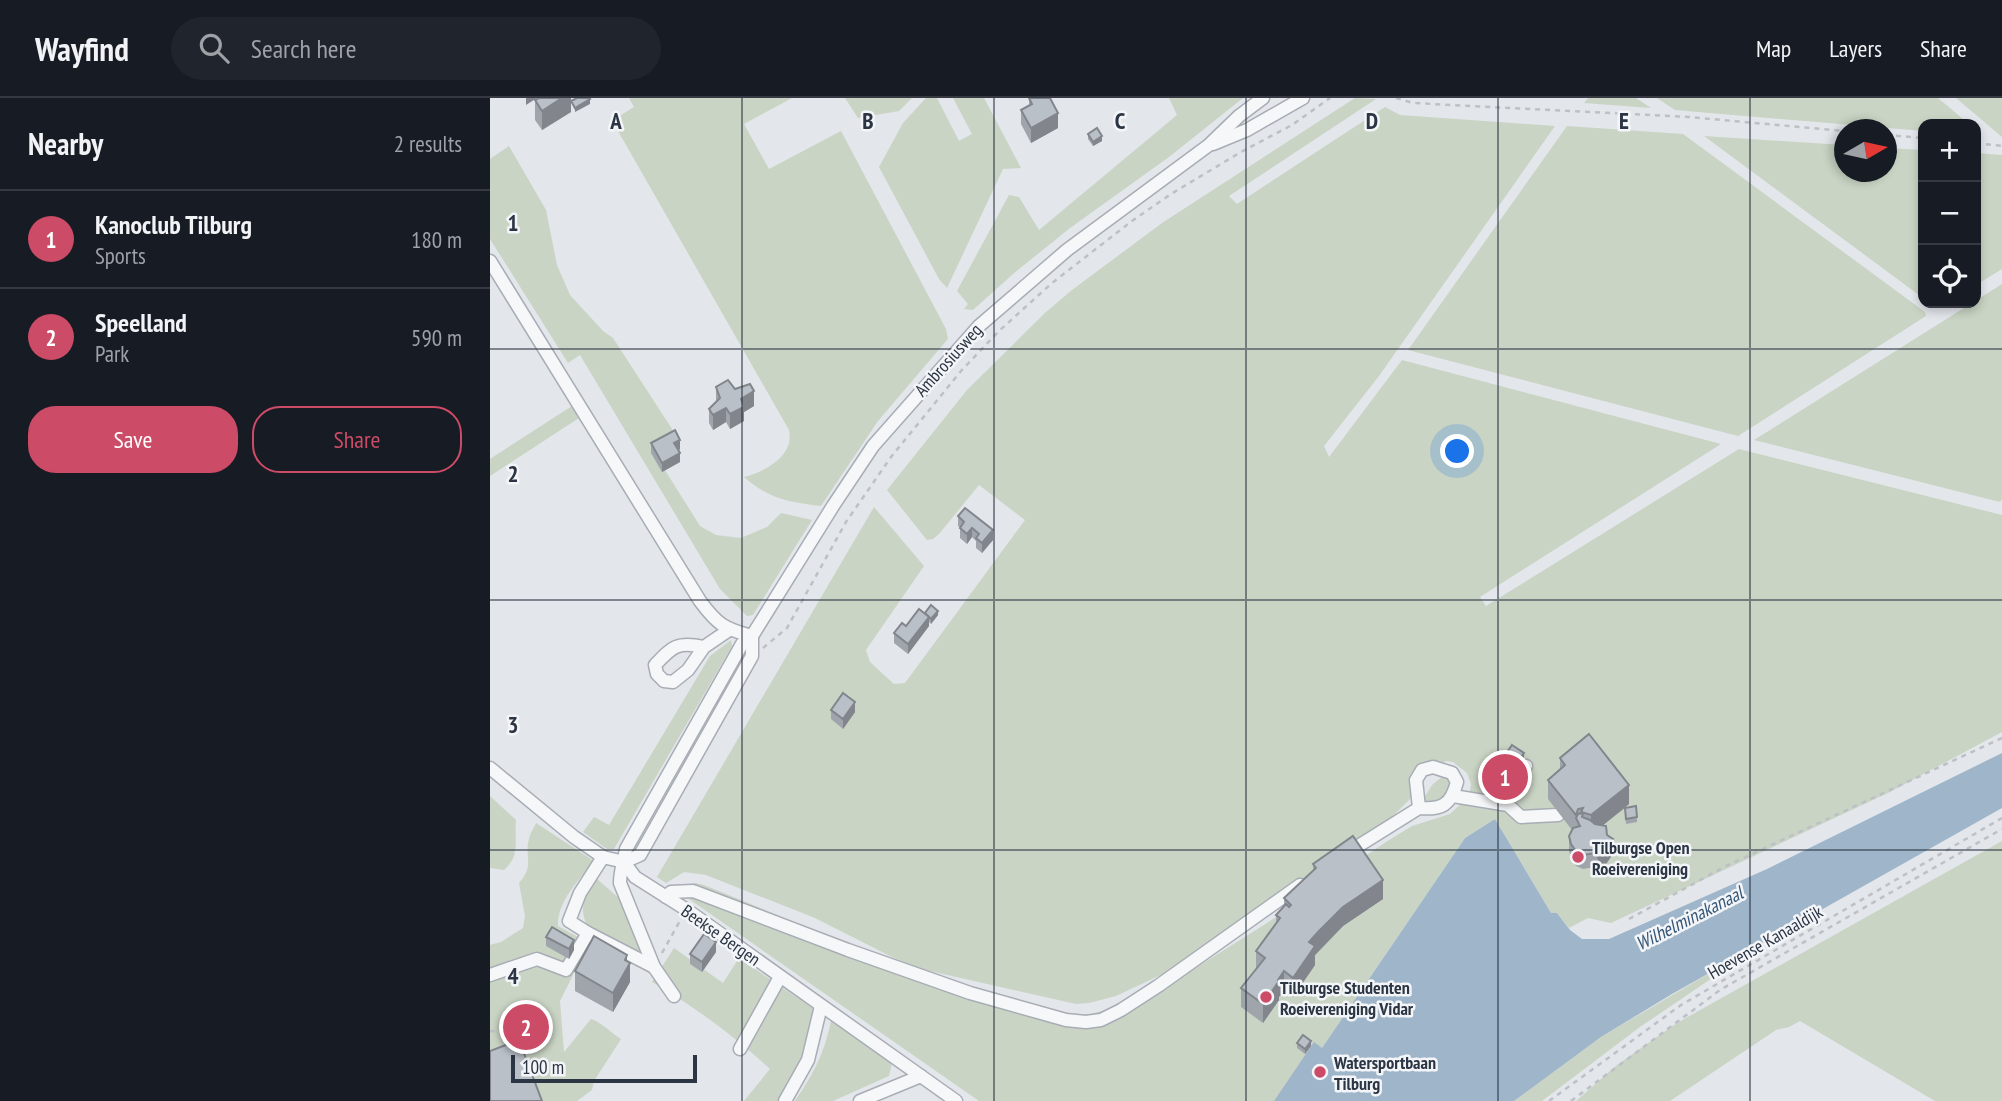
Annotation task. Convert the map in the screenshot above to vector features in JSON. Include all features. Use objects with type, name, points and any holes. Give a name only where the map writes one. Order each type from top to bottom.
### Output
[{"type":"street","name":"Ambrosiusweg","points":[[624,862],[626,849],[742,644],[752,636],[873,446],[979,326],[1067,250],[1209,145],[1239,116],[1263,98]]},
{"type":"street","name":"Ambrosiusweg","points":[[1209,145],[1247,130],[1303,98]]},
{"type":"street","points":[[490,261],[700,601],[715,621],[729,630],[752,636],[752,656],[640,855],[624,862],[603,858],[574,838],[490,768]]},
{"type":"street","points":[[704,647],[729,630]]},
{"type":"street","points":[[1502,804],[1526,766]]},
{"type":"street","points":[[1340,857],[1419,808],[1444,806],[1453,796],[1457,782],[1452,774],[1433,767],[1422,770],[1416,780],[1419,808]]},
{"type":"street","points":[[1453,796],[1508,805],[1521,817],[1558,815]]},
{"type":"street","points":[[603,858],[580,893],[569,921],[654,967]]},
{"type":"street","points":[[624,862],[620,871],[620,883],[654,967],[674,996]]},
{"type":"street","name":"Beekse Bergen","points":[[624,862],[635,877],[687,910],[956,1101]]},
{"type":"street","points":[[666,897],[671,892],[693,891],[970,993],[1066,1020],[1086,1022],[1101,1020],[1121,1010],[1307,880]]},
{"type":"street","points":[[490,975],[537,959],[566,970],[588,933]]},
{"type":"street","points":[[740,1049],[780,977]]},
{"type":"street","points":[[785,1101],[808,1060],[821,1006]]},
{"type":"street","points":[[860,1101],[921,1076]]},
{"type":"path","points":[[752,656],[787,628],[846,522],[891,457],[961,371],[999,331],[1052,283],[1132,221],[1171,194],[1292,125],[1330,98]]},
{"type":"path","points":[[1396,98],[1413,103],[1689,117],[1834,130]]},
{"type":"path","points":[[1897,136],[1918,138]]},
{"type":"path","points":[[1981,144],[2002,146]]},
{"type":"path","points":[[1629,919],[1726,866],[2002,738]]},
{"type":"path","name":"Hoevense Kanaaldijk","points":[[1549,1101],[1681,1005],[2002,818]]},
{"type":"path","points":[[1571,1101],[1720,990],[2002,829]]},
{"type":"path","points":[[654,967],[687,910]]},
{"type":"path","points":[[490,1031],[517,1032],[524,1037],[533,1034],[539,1040]]},
{"type":"green space","points":[[629,98],[792,98],[744,124],[769,169],[841,131],[946,329],[948,339],[878,421],[821,506],[780,498],[762,490],[744,477],[769,467],[783,455],[790,439],[789,430],[614,124],[613,120],[634,107]]},
{"type":"green space","points":[[845,98],[912,98],[899,111],[858,118]]},
{"type":"green space","points":[[926,98],[937,98],[959,141],[972,134],[953,98],[984,98],[1021,168],[1003,169],[947,288],[939,279],[879,167],[903,123]]},
{"type":"green space","points":[[1169,98],[1243,98],[1169,157],[1070,228],[973,310],[964,309],[968,304],[957,291],[1009,195],[1019,197],[1039,230],[1177,115]]},
{"type":"green space","points":[[1355,98],[1376,99],[1229,196],[1237,204],[1385,107],[1400,115],[1555,126],[1379,376],[1324,446],[1329,457],[1402,360],[1721,444],[1480,597],[1486,606],[1739,449],[2002,515],[2002,732],[1888,793],[1611,923],[1588,918],[1569,928],[1557,913],[1551,913],[1495,819],[1465,838],[1286,1101],[979,1101],[676,890],[695,883],[704,885],[792,921],[878,964],[1011,1000],[1075,1015],[1090,1014],[1118,1007],[1186,974],[1412,826],[1450,814],[1469,796],[1471,784],[1467,773],[1453,762],[1437,765],[1426,775],[1410,799],[1372,837],[1167,972],[1116,996],[1089,1003],[1076,1004],[921,969],[815,918],[706,875],[684,872],[666,883],[657,877],[874,507],[924,566],[866,650],[870,662],[894,684],[905,683],[1025,520],[979,485],[939,534],[927,540],[887,490],[967,390],[1072,290],[1162,223]]},
{"type":"green space","points":[[1588,98],[1636,98],[1651,108],[1584,103]]},
{"type":"green space","points":[[1657,98],[1938,98],[1963,119],[1918,119],[1918,131],[1897,129],[1897,119],[1834,119],[1834,123],[1675,110]]},
{"type":"green space","points":[[1956,98],[2002,98],[2002,137]]},
{"type":"green space","points":[[1567,126],[1683,134],[1925,312],[1926,316],[1738,436],[1408,350]]},
{"type":"green space","points":[[1704,136],[1834,144],[1834,182],[1897,182],[1897,149],[1918,150],[1918,294]]},
{"type":"green space","points":[[509,146],[546,210],[557,265],[570,295],[603,331],[613,338],[674,432],[653,451],[700,526],[716,535],[741,538],[767,527],[781,513],[812,520],[753,615],[747,616],[720,589],[580,355],[568,363],[490,239],[490,159]]},
{"type":"green space","points":[[1981,153],[2002,155],[2002,269],[1981,282]]},
{"type":"green space","points":[[2002,284],[2000,502],[1754,440],[1964,308],[1981,308],[1981,297]]},
{"type":"green space","points":[[572,406],[579,418],[490,476],[490,459]]},
{"type":"green space","points":[[731,640],[732,646],[614,849],[607,849],[583,832],[594,817],[609,825],[710,656]]},
{"type":"green space","points":[[1442,777],[1449,777],[1457,796],[1426,806],[1423,799],[1433,784]]},
{"type":"green space","points":[[490,796],[516,820],[515,853],[504,870],[490,868]]},
{"type":"green space","points":[[536,823],[594,861],[565,899],[559,917],[558,926],[589,943],[560,1001],[564,1052],[591,1019],[621,1039],[594,1081],[592,1090],[577,1101],[490,1101],[490,945],[501,942],[523,928],[525,916],[519,883],[527,871],[528,845]]},
{"type":"green space","points":[[2002,841],[2002,1101],[1935,1101],[1800,1021],[1776,1030],[1670,1101],[1576,1101],[1617,1065],[1677,1023]]},
{"type":"green space","points":[[596,878],[621,900],[643,956],[588,926],[583,907]]},
{"type":"green space","points":[[1783,930],[1640,1027],[1542,1101],[1514,1101],[1601,1037]]},
{"type":"green space","points":[[674,948],[723,983],[739,958],[818,1012],[802,1058],[779,1101],[744,1101],[770,1069],[713,1022],[652,982]]},
{"type":"green space","points":[[831,1021],[892,1063],[889,1076],[833,1101],[795,1101],[818,1063]]},
{"type":"water","name":"Wilhelminakanaal","points":[[2002,753],[2002,808],[1672,994],[1601,1037],[1514,1101],[1274,1101],[1314,1042],[1322,1048],[1465,838],[1495,819],[1551,913],[1557,913],[1570,930],[1582,939],[1609,939],[1767,869]]},
{"type":"building","points":[[562,98],[542,111],[535,100]]},
{"type":"building","points":[[577,98],[590,99],[575,108],[571,101]]},
{"type":"building","points":[[1029,98],[1050,98],[1058,113],[1031,128],[1021,110],[1032,104]]},
{"type":"building","points":[[1097,128],[1102,136],[1093,142],[1088,134]]},
{"type":"building","points":[[728,380],[735,389],[750,384],[754,391],[741,399],[744,407],[730,414],[726,408],[713,415],[709,409],[720,398],[716,387]]},
{"type":"building","points":[[675,430],[680,440],[674,443],[680,453],[662,463],[651,443]]},
{"type":"building","points":[[965,508],[993,530],[982,543],[976,538],[979,534],[972,528],[967,534],[960,528],[964,522],[958,516]]},
{"type":"building","points":[[931,605],[938,611],[931,619],[925,613]]},
{"type":"building","points":[[919,609],[929,617],[908,644],[894,633],[902,623],[906,626]]},
{"type":"building","points":[[843,693],[855,702],[843,719],[831,710]]},
{"type":"building","points":[[1589,734],[1629,785],[1591,815],[1581,812],[1583,808],[1578,809],[1576,815],[1548,780],[1565,765],[1560,758]]},
{"type":"building","points":[[1512,745],[1524,753],[1508,775],[1497,767]]},
{"type":"building","points":[[1636,806],[1637,817],[1626,819],[1625,808]]},
{"type":"building","points":[[1583,813],[1582,817],[1606,826],[1607,835],[1613,839],[1599,859],[1595,853],[1583,855],[1571,844],[1569,836],[1573,828],[1580,826],[1576,818]]},
{"type":"building","points":[[1353,836],[1383,880],[1343,907],[1318,932],[1309,942],[1315,946],[1293,978],[1284,971],[1263,1004],[1241,988],[1265,958],[1256,951],[1280,918],[1276,915],[1286,904],[1289,907],[1291,905],[1284,898],[1316,868],[1313,864]]},
{"type":"building","points":[[552,927],[574,940],[569,949],[546,937]]},
{"type":"building","points":[[704,934],[716,942],[702,962],[690,954]]},
{"type":"building","points":[[594,936],[627,955],[625,960],[630,963],[613,993],[575,971]]},
{"type":"building","points":[[1303,1035],[1311,1041],[1305,1049],[1297,1043]]},
{"type":"building","points":[[519,1040],[542,1101],[490,1101],[490,1051]]},
{"type":"place","name":"Kanoclub Tilburg","points":[[1505,777]]},
{"type":"place","name":"Tilburgse Open Roeivereniging","points":[[1578,857]]},
{"type":"place","name":"Tilburgse Studenten Roeivereniging Vidar","points":[[1266,997]]},
{"type":"place","name":"Speelland","points":[[526,1027]]},
{"type":"place","name":"Watersportbaan Tilburg","points":[[1320,1072]]}]
